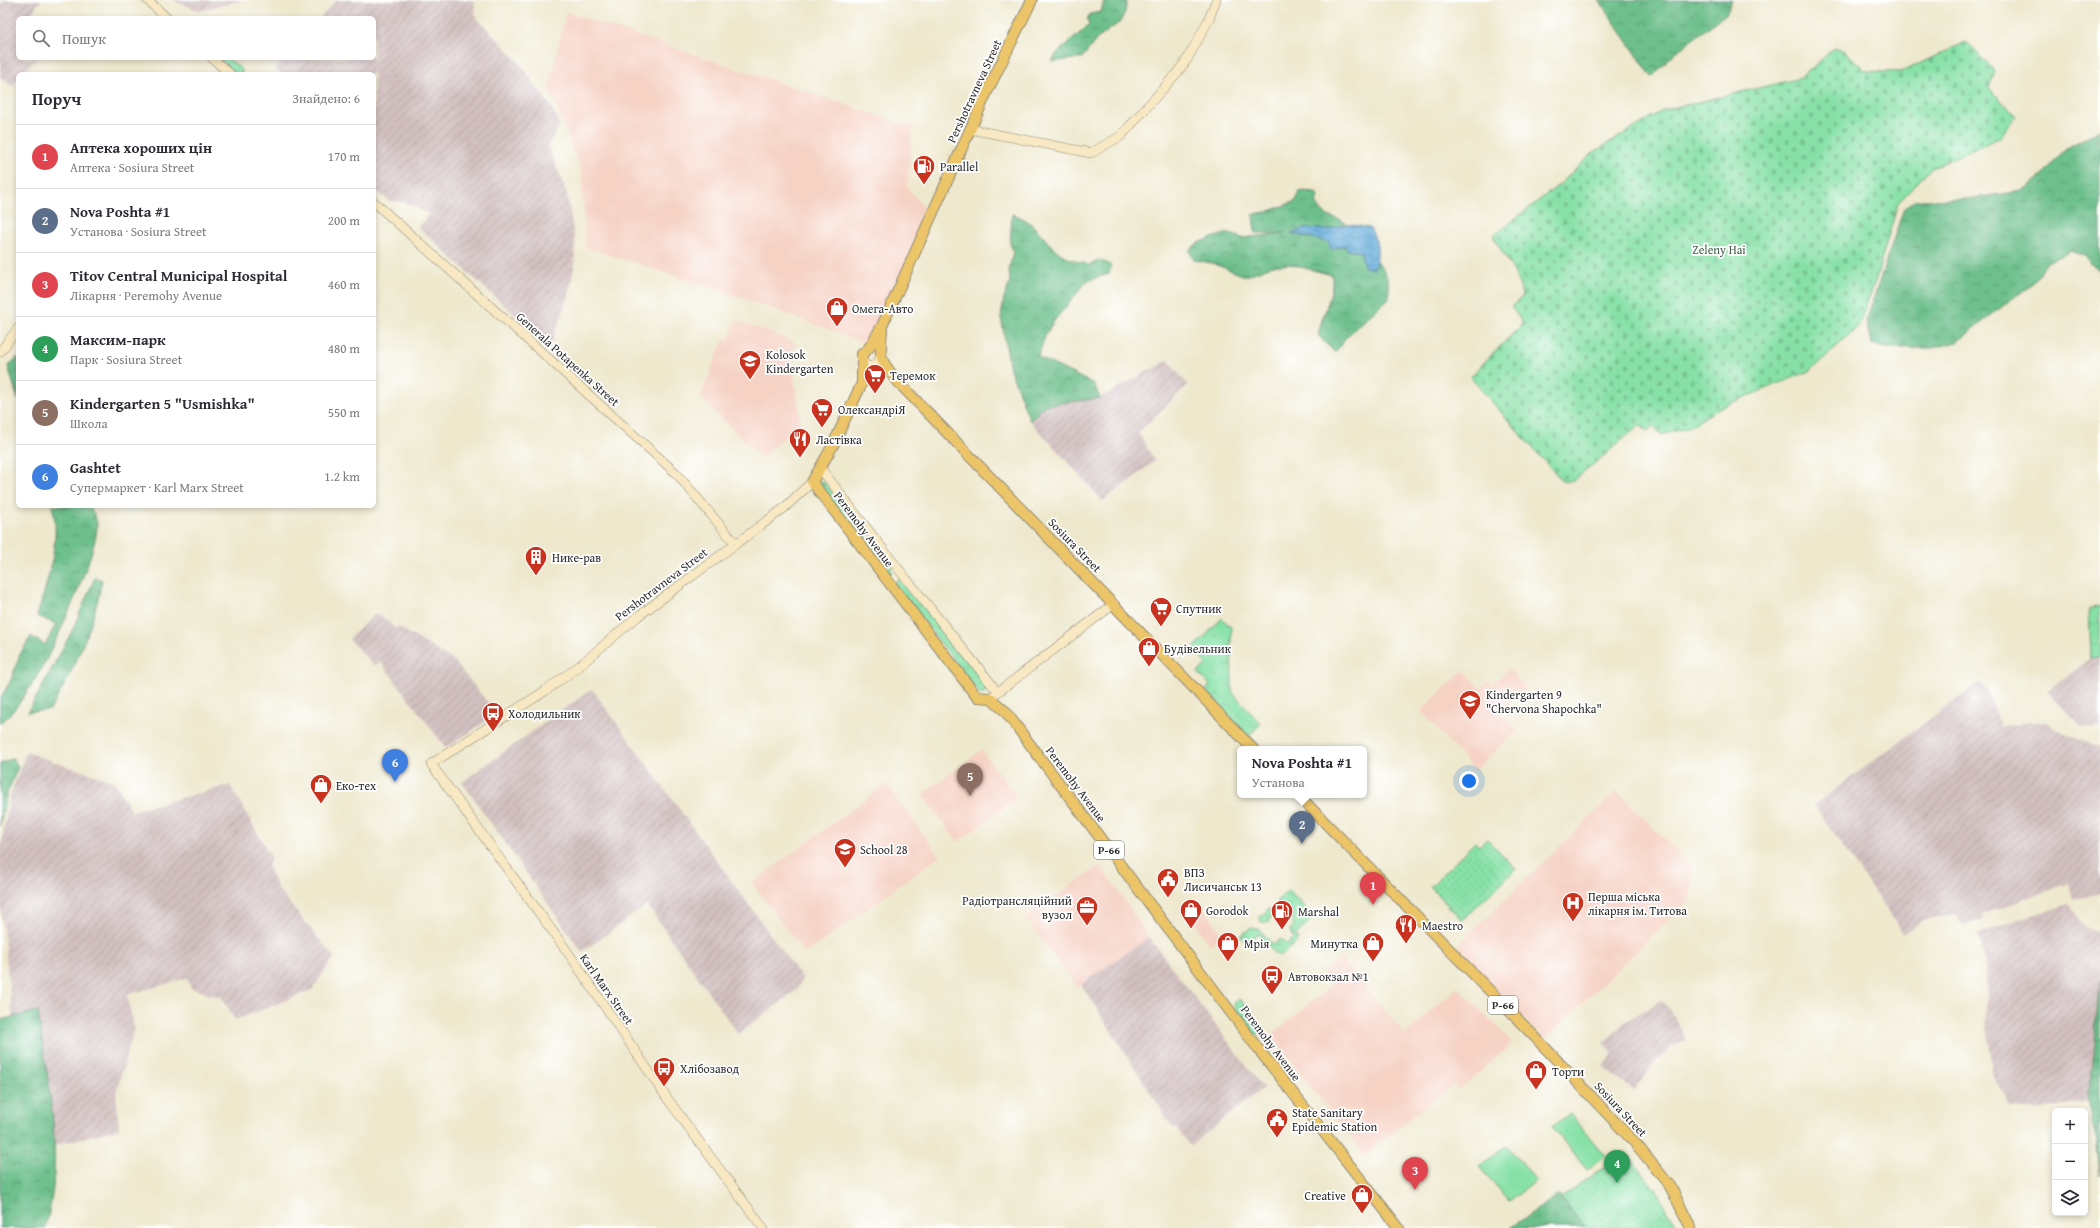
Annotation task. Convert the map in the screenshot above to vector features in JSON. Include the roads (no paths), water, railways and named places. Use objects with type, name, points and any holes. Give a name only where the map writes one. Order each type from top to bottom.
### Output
[{"type":"main road","name":"Pershotravneva Street","points":[[869,348],[882,326],[970,129],[1032,0]]},
{"type":"main road","name":"Pershotravneva Street","points":[[880,356],[882,326]]},
{"type":"main road","points":[[862,358],[863,352],[869,348]]},
{"type":"main road","name":"Sosiura Street","points":[[880,356],[887,369],[900,384],[1250,746]]},
{"type":"main road","name":"Pershotravneva Street","points":[[812,482],[821,469],[862,383],[862,358]]},
{"type":"main road","name":"Peremohy Avenue","points":[[812,482],[976,697],[990,698],[1005,712],[1259,1050],[1399,1228]]},
{"type":"main road","name":"Sosiura Street","points":[[1301,798],[1538,1040],[1636,1144],[1670,1186],[1691,1228]]},
{"type":"street","points":[[147,0],[165,16]]},
{"type":"street","points":[[970,129],[1091,153],[1122,136],[1177,73],[1188,58],[1209,19],[1216,0]]},
{"type":"street","points":[[214,60],[228,72]]},
{"type":"street","name":"Generala Potapenka Street","points":[[376,204],[676,473],[735,543]]},
{"type":"street","points":[[0,352],[16,331]]},
{"type":"street","points":[[862,358],[865,364],[873,366],[877,364],[880,356],[875,349],[869,348]]},
{"type":"street","name":"Pershotravneva Street","points":[[862,383],[873,366]]},
{"type":"street","name":"Peremohy Avenue","points":[[821,469],[900,571],[993,686]]},
{"type":"street","name":"Pershotravneva Street","points":[[431,764],[545,691],[578,667],[638,617],[735,543],[783,509],[812,482]]},
{"type":"street","points":[[990,698],[1007,687],[1114,604]]},
{"type":"street","points":[[990,698],[993,686],[1007,687]]},
{"type":"street","name":"Karl Marx Street","points":[[431,764],[573,961],[667,1098],[763,1228]]},
{"type":"water","points":[[1347,224],[1370,228],[1377,243],[1377,258],[1374,269],[1364,267],[1361,252],[1348,250],[1345,246],[1331,249],[1328,242],[1291,233],[1308,228],[1327,230]]},
{"type":"place","name":"Parallel","points":[[924,186]]},
{"type":"place","name":"Омега-Авто","points":[[837,328]]},
{"type":"place","name":"Kolosok Kindergarten","points":[[750,380]]},
{"type":"place","name":"Теремок","points":[[875,394]]},
{"type":"place","name":"ОлександріЯ","points":[[822,428]]},
{"type":"place","name":"Ластівка","points":[[800,458]]},
{"type":"place","name":"Нике-рав","points":[[536,576]]},
{"type":"place","name":"Спутник","points":[[1161,628]]},
{"type":"place","name":"Будівельник","points":[[1149,668]]},
{"type":"place","name":"Kindergarten 9 \"Chervona Shapochka\"","points":[[1470,720]]},
{"type":"place","name":"Холодильник","points":[[493,732]]},
{"type":"place","name":"Gashtet","points":[[395,782]]},
{"type":"place","name":"Kindergarten 5 \"Usmishka\"","points":[[970,796]]},
{"type":"place","name":"Еко-тех","points":[[321,804]]},
{"type":"place","name":"Nova Poshta #1","points":[[1302,844]]},
{"type":"place","name":"School 28","points":[[845,868]]},
{"type":"place","name":"ВПЗ Лисичанськ 13","points":[[1168,898]]},
{"type":"place","name":"Аптека хороших цін","points":[[1373,905]]},
{"type":"place","name":"Перша міська лікарня ім. Титова","points":[[1573,922]]},
{"type":"place","name":"Радіотрансляційний вузол","points":[[1087,926]]},
{"type":"place","name":"Gorodok","points":[[1191,930]]},
{"type":"place","name":"Marshal","points":[[1282,930]]},
{"type":"place","name":"Maestro","points":[[1406,944]]},
{"type":"place","name":"Мрія","points":[[1228,962]]},
{"type":"place","name":"Минутка","points":[[1373,962]]},
{"type":"place","name":"Автовокзал №1","points":[[1272,996]]},
{"type":"place","name":"Хлібозавод","points":[[664,1088]]},
{"type":"place","name":"Торти","points":[[1536,1090]]},
{"type":"place","name":"State Sanitary Epidemic Station","points":[[1277,1138]]},
{"type":"place","name":"Максим-парк","points":[[1617,1183]]},
{"type":"place","name":"Titov Central Municipal Hospital","points":[[1415,1190]]},
{"type":"place","name":"Creative","points":[[1362,1214]]},
{"type":"park label","name":"Zeleny Hai","points":[[1719,249]]}]
